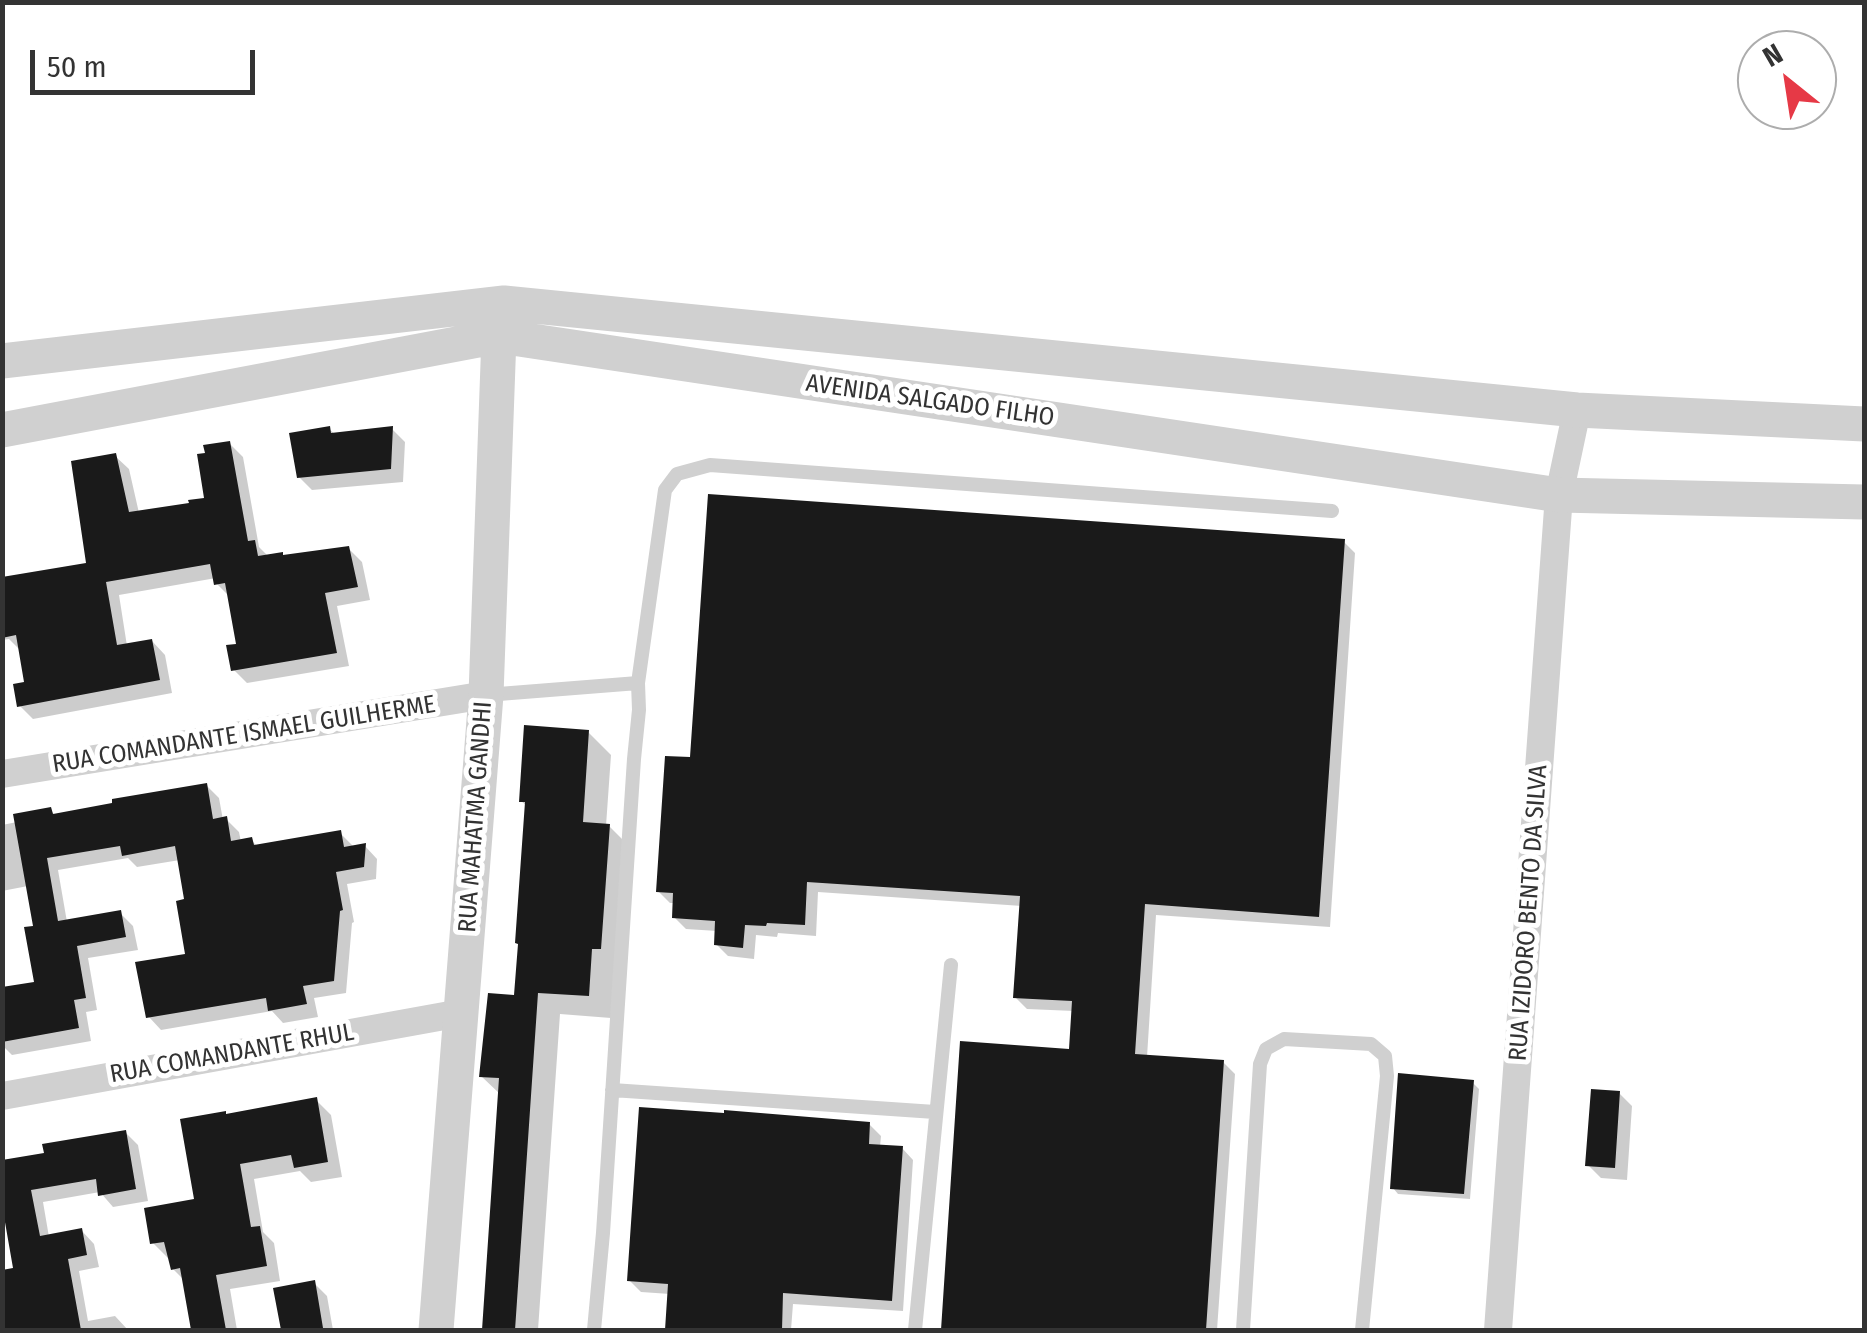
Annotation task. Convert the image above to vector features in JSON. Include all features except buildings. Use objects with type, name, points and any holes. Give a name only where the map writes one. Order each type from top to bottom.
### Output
[{"type":"street","name":"AVENIDA SALGADO FILHO","points":[[2,430],[502,320]]},
{"type":"street","name":"AVENIDA SALGADO FILHO","points":[[2,361],[502,320],[1558,495],[1864,502]]},
{"type":"street","points":[[502,320],[1577,410],[1864,424]]},
{"type":"street","name":"RUA MAHATMA GANDHI","points":[[436,1330],[486,694],[502,320]]},
{"type":"street","name":"RUA IZIDORO BENTO DA SILVA","points":[[1498,1330],[1558,495],[1577,410]]},
{"type":"street","name":"RUA COMANDANTE ISMAEL GUILHERME","points":[[2,774],[486,694]]},
{"type":"street","name":"RUA COMANDANTE RHUL","points":[[2,1096],[461,1013]]},
{"type":"lane","points":[[594,1330],[638,683],[665,490],[677,474],[710,464],[1332,511]]},
{"type":"lane","points":[[486,694],[638,683]]},
{"type":"lane","points":[[915,1330],[951,966]]},
{"type":"lane","points":[[1243,1330],[1260,1064],[1266,1049],[1284,1039],[1372,1044],[1385,1056],[1387,1076],[1362,1330]]},
{"type":"lane","points":[[612,1090],[935,1112]]}]
